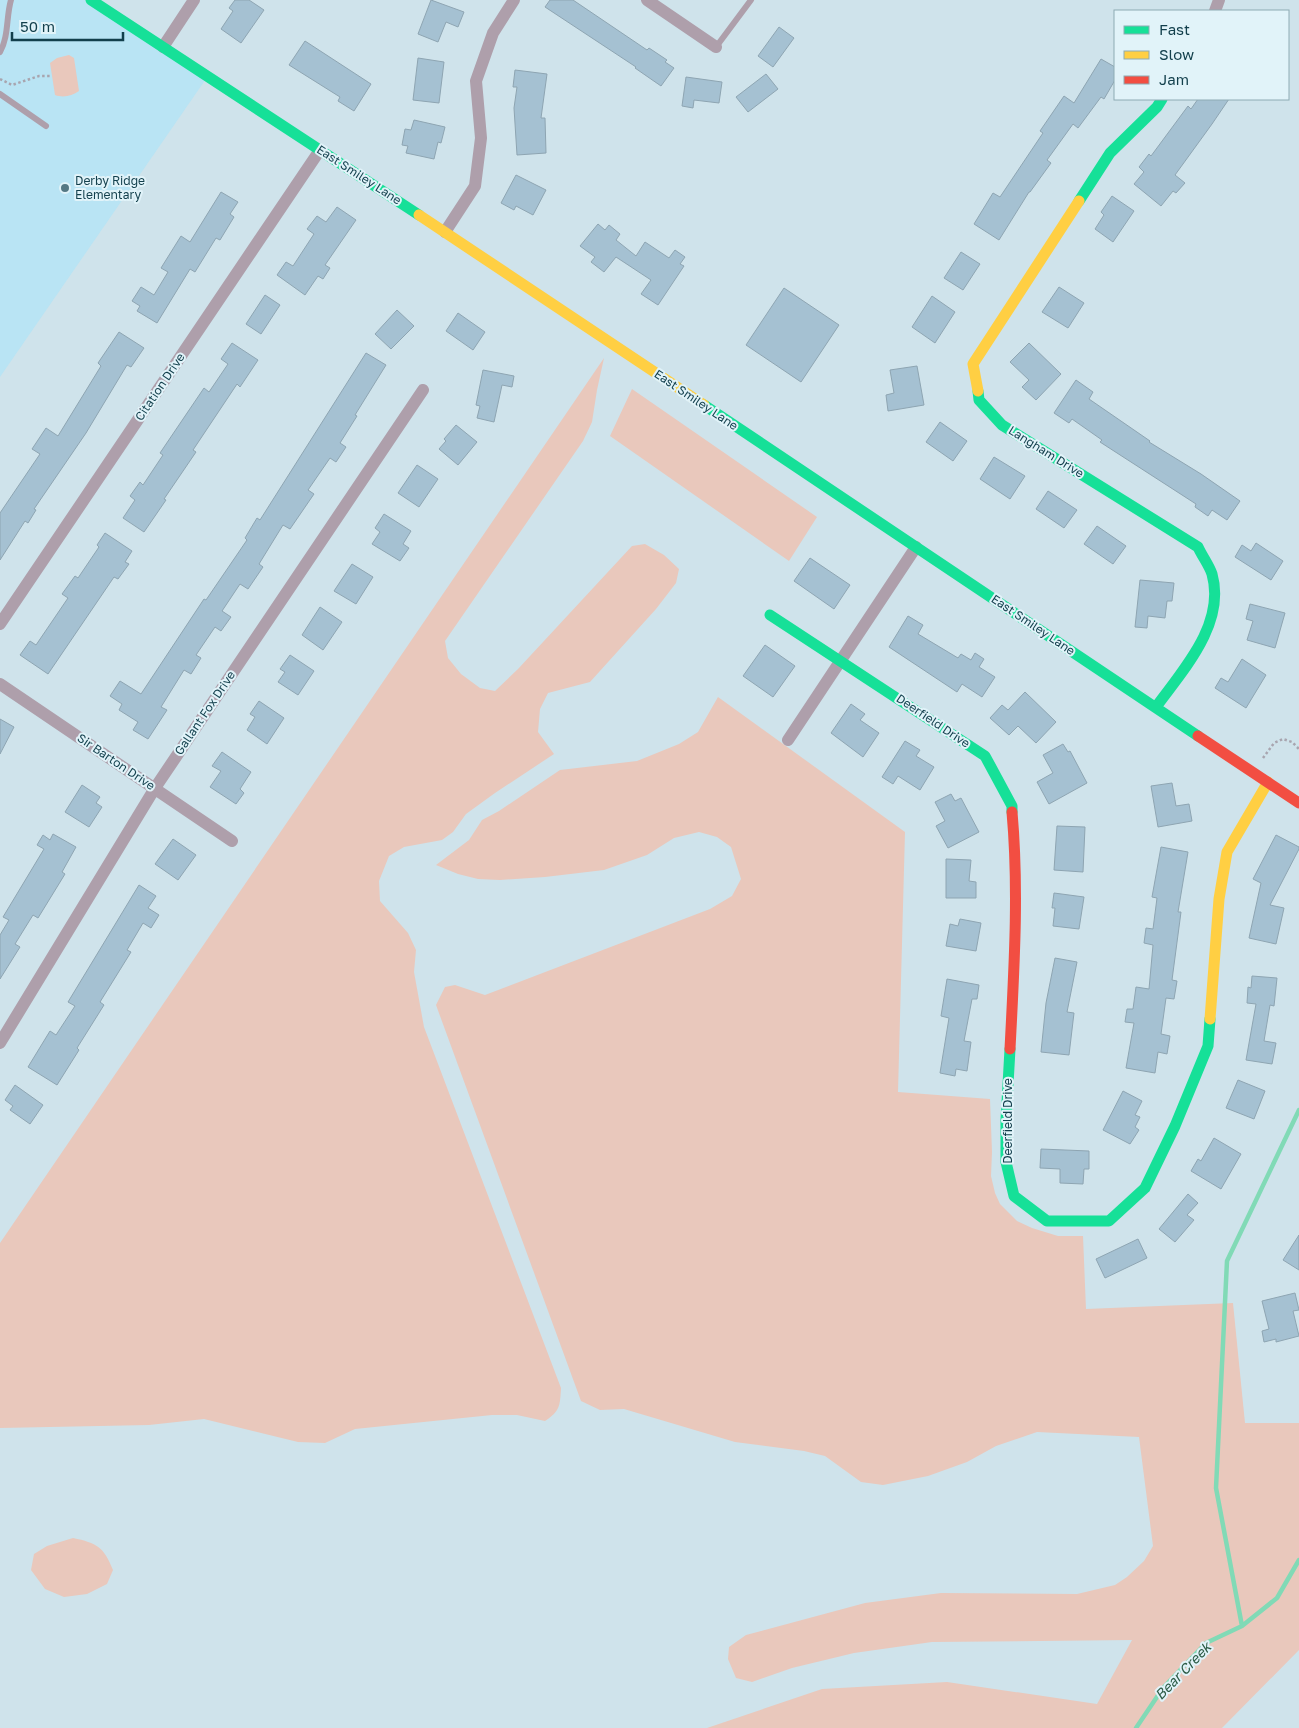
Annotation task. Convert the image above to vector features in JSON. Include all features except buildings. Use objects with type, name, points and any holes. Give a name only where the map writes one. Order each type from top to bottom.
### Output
[{"type":"street","name":"East Smiley Lane","points":[[91,0],[446,232],[1299,803]]},
{"type":"street","points":[[163,47],[194,0]]},
{"type":"street","points":[[446,232],[474,186],[481,138],[476,81],[493,33],[514,0]]},
{"type":"street","points":[[647,0],[716,47]]},
{"type":"street","name":"Langham Drive","points":[[1156,707],[1204,637],[1216,599],[1212,574],[1198,547],[1002,425],[979,400],[972,364],[1110,153],[1157,107],[1161,100]]},
{"type":"street","name":"Citation Drive","points":[[0,624],[320,150]]},
{"type":"street","name":"Gallant Fox Drive","points":[[0,1043],[155,788],[423,390]]},
{"type":"street","points":[[788,740],[916,547]]},
{"type":"street","name":"Deerfield Drive","points":[[770,615],[985,756],[1012,806],[1016,858],[1015,951],[1006,1120],[1006,1162],[1014,1196],[1047,1221],[1109,1221],[1145,1188],[1175,1126],[1208,1046],[1219,899],[1227,852],[1268,782]]},
{"type":"street","name":"Sir Barton Drive","points":[[0,684],[232,841]]},
{"type":"lane","points":[[0,52],[8,30],[8,10],[12,0]]},
{"type":"lane","points":[[716,47],[751,0]]},
{"type":"lane","points":[[0,94],[46,126]]},
{"type":"path","points":[[0,79],[12,85],[39,76],[52,76]]},
{"type":"path","points":[[1262,760],[1274,743],[1283,739],[1292,742],[1299,749]]},
{"type":"shaded area","name":"Derby Ridge Elementary","points":[[0,0],[85,0],[208,76],[0,377]]},
{"type":"shaded area","points":[[69,55],[74,58],[79,91],[67,96],[55,95],[50,63],[57,58]]},
{"type":"shaded area","points":[[604,358],[592,422],[583,441],[445,641],[448,658],[461,674],[480,688],[495,691],[518,669],[632,546],[645,544],[664,555],[679,569],[676,583],[656,609],[590,682],[548,693],[540,709],[538,732],[554,754],[466,814],[453,832],[442,840],[404,847],[389,856],[379,881],[380,901],[408,933],[416,950],[414,972],[424,1027],[561,1388],[556,1411],[545,1421],[517,1415],[492,1415],[355,1429],[325,1443],[298,1442],[204,1419],[149,1425],[0,1428],[0,1243]]},
{"type":"shaded area","points":[[632,389],[817,517],[789,561],[610,436]]},
{"type":"shaded area","points":[[718,697],[905,832],[898,1092],[990,1099],[991,1176],[1000,1204],[1017,1221],[1032,1228],[1058,1236],[1083,1236],[1086,1309],[1233,1303],[1245,1423],[1299,1423],[1299,1650],[1222,1728],[707,1728],[822,1689],[947,1682],[1097,1704],[1132,1640],[932,1642],[854,1653],[792,1668],[752,1682],[736,1678],[728,1659],[729,1647],[746,1635],[865,1603],[941,1593],[1077,1594],[1115,1585],[1144,1561],[1153,1546],[1139,1437],[1037,1432],[996,1446],[967,1462],[928,1476],[883,1485],[861,1482],[825,1456],[804,1451],[735,1442],[624,1409],[600,1410],[581,1401],[436,1005],[445,987],[455,985],[485,995],[710,909],[732,896],[741,879],[731,847],[717,837],[699,832],[674,838],[647,855],[604,870],[500,880],[478,879],[458,874],[436,865],[469,840],[482,820],[499,811],[560,770],[637,761],[679,744],[698,732]]},
{"type":"shaded area","points":[[73,1538],[99,1547],[113,1570],[107,1584],[87,1594],[64,1597],[45,1589],[31,1570],[34,1554],[47,1546]]},
{"type":"waterway","points":[[1242,1626],[1216,1488],[1227,1261],[1299,1110]]},
{"type":"waterway","name":"Bear Creek","points":[[1136,1728],[1163,1688],[1206,1643],[1242,1626],[1277,1598],[1299,1560]]},
{"type":"traffic: fast","points":[[91,0],[419,215]]},
{"type":"traffic: fast","points":[[1079,201],[1110,153],[1157,107],[1161,100]]},
{"type":"traffic: fast","points":[[978,391],[979,400],[1002,425],[1198,547],[1212,574],[1215,593],[1213,611],[1208,628],[1189,662],[1156,707]]},
{"type":"traffic: fast","points":[[704,405],[1198,736]]},
{"type":"traffic: fast","points":[[770,615],[985,756],[1012,806],[1012,812]]},
{"type":"traffic: fast","points":[[1010,1049],[1006,1162],[1014,1196],[1047,1221],[1109,1221],[1145,1188],[1175,1126],[1208,1046],[1210,1019]]},
{"type":"traffic: slow","points":[[978,391],[973,364],[1079,201]]},
{"type":"traffic: slow","points":[[419,215],[704,405]]},
{"type":"traffic: slow","points":[[1210,1019],[1219,899],[1227,852],[1268,782]]},
{"type":"traffic: jam","points":[[1198,736],[1299,803]]},
{"type":"traffic: jam","points":[[1010,1049],[1015,901],[1012,812]]},
{"type":"place","name":"Derby Ridge Elementary","points":[[65,188]]}]
